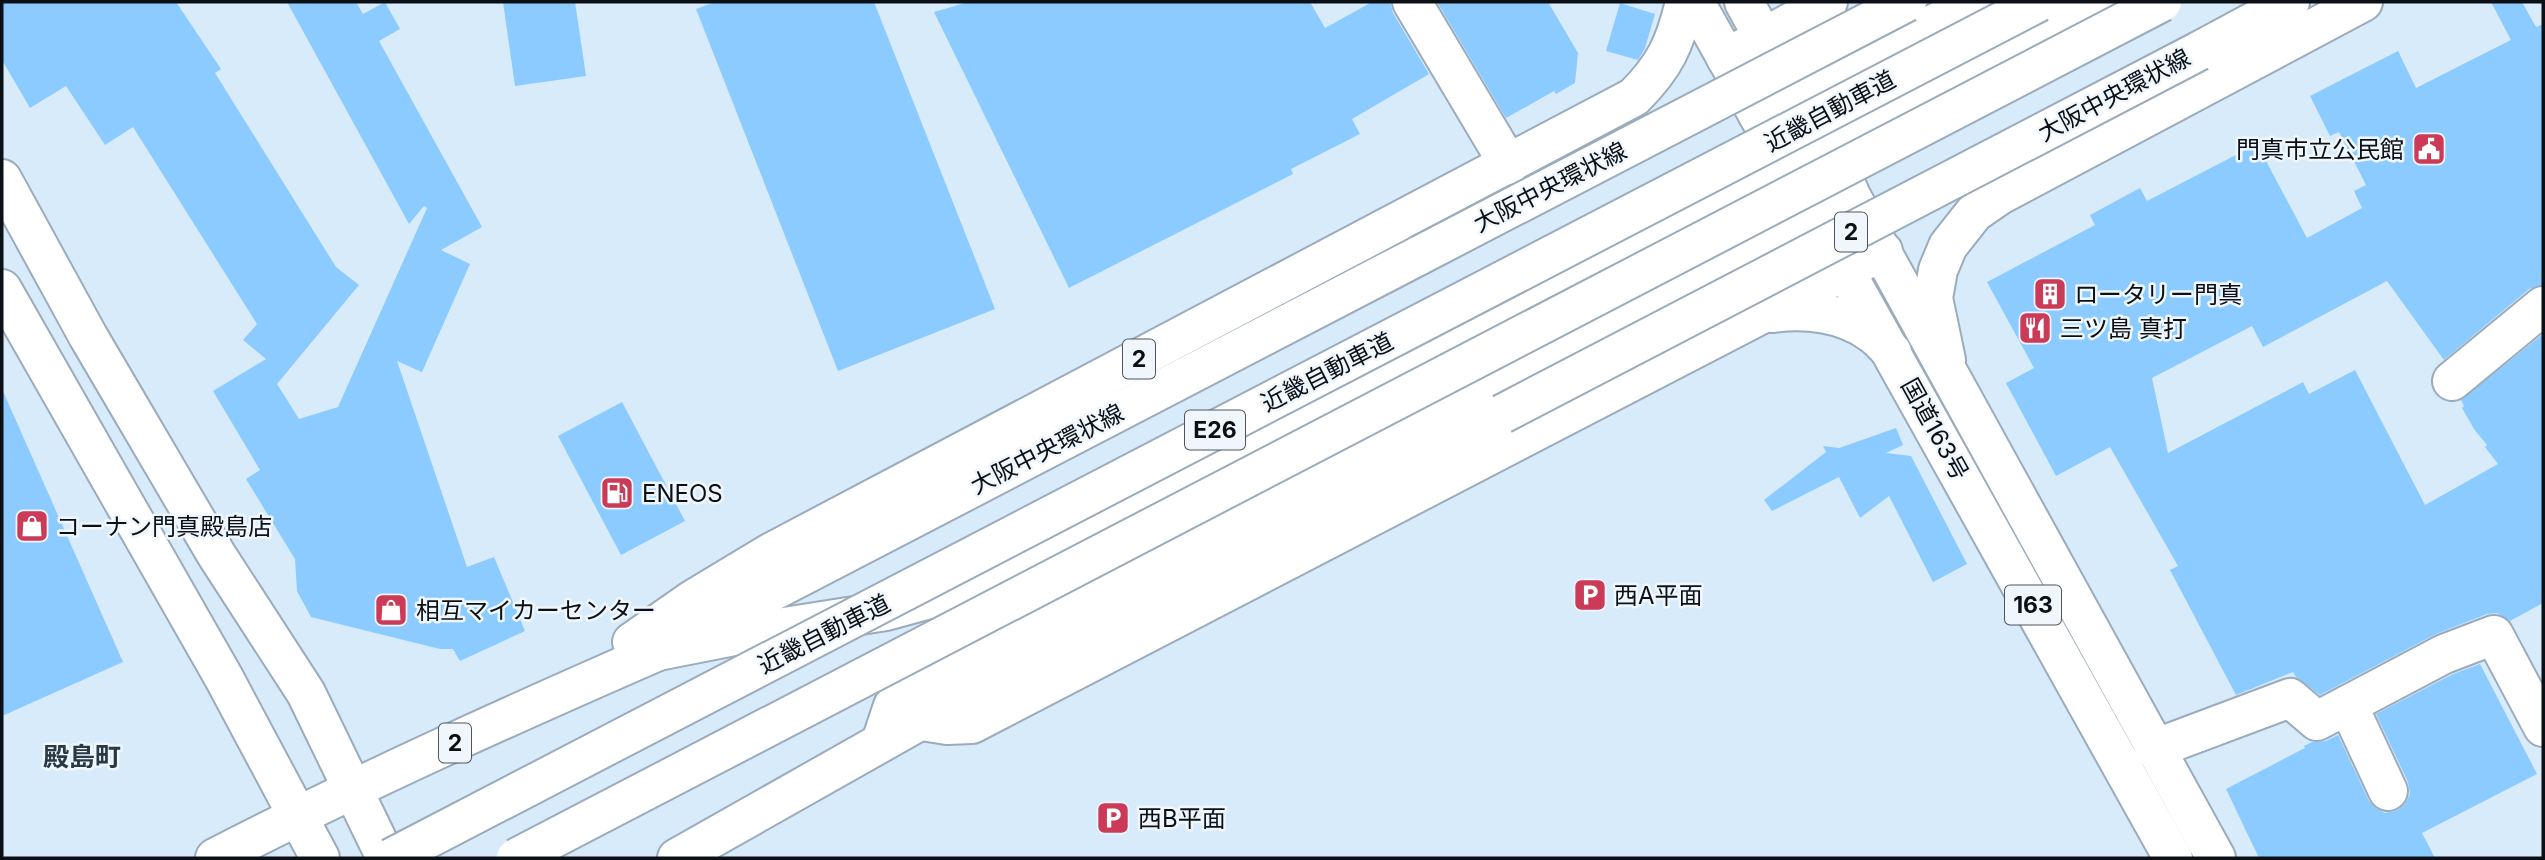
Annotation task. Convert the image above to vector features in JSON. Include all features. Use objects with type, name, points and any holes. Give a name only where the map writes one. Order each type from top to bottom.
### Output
[{"type":"main road","points":[[1412,2],[1509,165]]},
{"type":"main road","name":"2","points":[[559,694],[692,600],[770,553],[1634,97],[1654,77],[1668,56],[1678,33],[1685,2]]},
{"type":"main road","name":"国道163号","points":[[1695,2],[2173,858]]},
{"type":"main road","name":"国道163号","points":[[1744,2],[2216,858]]},
{"type":"main road","points":[[1726,58],[1828,2]]},
{"type":"main road","name":"大阪中央環状線","points":[[215,858],[297,816],[658,651],[1908,2]]},
{"type":"main road","points":[[1758,115],[1976,2]]},
{"type":"main road","name":"近畿自動車道","points":[[389,858],[2039,2]]},
{"type":"main road","points":[[658,651],[765,629],[886,611],[948,594],[1009,569],[2102,2]]},
{"type":"main road","name":"E26","points":[[516,858],[2162,2]]},
{"type":"main road","name":"大阪中央環状線","points":[[677,858],[881,742],[2290,2]]},
{"type":"main road","points":[[1948,369],[1933,298],[1938,270],[1948,246],[1974,213],[2000,195],[2363,2]]},
{"type":"main road","points":[[2,179],[88,336],[216,554],[306,693],[351,791],[389,858]]},
{"type":"main road","points":[[881,742],[892,706],[926,680],[1849,191]]},
{"type":"main road","name":"2","points":[[922,721],[947,725],[972,724],[1883,251]]},
{"type":"main road","points":[[2,289],[224,678],[320,858]]},
{"type":"main road","points":[[2452,381],[2543,306]]},
{"type":"main road","points":[[1764,314],[1806,311],[1844,320],[1871,333],[1892,352]]},
{"type":"main road","points":[[2154,749],[2290,698],[2316,722],[2444,654],[2494,635],[2543,727]]},
{"type":"main road","points":[[2348,705],[2388,791]]},
{"type":"building","points":[[2,2],[176,2],[221,69],[215,73],[336,267],[359,285],[277,384],[299,419],[338,407],[427,208],[424,206],[409,224],[287,2],[356,2],[363,14],[385,2],[400,29],[379,41],[482,227],[441,250],[470,264],[422,372],[397,361],[467,567],[494,557],[525,631],[460,661],[453,649],[440,649],[311,617],[297,591],[295,559],[246,479],[260,470],[213,391],[266,359],[243,340],[257,324],[133,127],[105,145],[66,86],[30,108],[2,60]]},
{"type":"building","points":[[503,2],[575,2],[586,76],[515,86]]},
{"type":"building","points":[[715,2],[874,2],[995,309],[838,371],[696,9]]},
{"type":"building","points":[[968,2],[1310,2],[1325,28],[1372,2],[1390,2],[1393,13],[1429,74],[1352,119],[1360,134],[1291,169],[1293,174],[1069,288],[934,12]]},
{"type":"building","points":[[1437,2],[1548,2],[1578,53],[1575,83],[1556,94],[1554,91],[1506,118]]},
{"type":"building","points":[[2491,2],[2522,2],[2536,27],[2543,24],[2543,285],[2529,289],[2444,360],[2387,281],[2263,347],[2252,326],[2152,378],[2168,453],[2303,382],[2309,394],[2355,370],[2425,505],[2498,464],[2474,429],[2462,408],[2464,406],[2461,400],[2543,334],[2543,603],[2510,621],[2497,613],[2487,614],[2436,634],[2320,695],[2293,672],[2236,695],[2170,570],[2178,566],[2110,447],[2056,476],[2006,383],[2034,368],[1987,282],[2095,225],[2090,215],[2140,188],[2147,201],[2257,144],[2307,238],[2362,208],[2354,191],[2366,185],[2339,132],[2330,136],[2310,96],[2398,51],[2416,88],[2511,40]]},
{"type":"building","points":[[1620,3],[1655,14],[1645,48],[1638,60],[1606,51]]},
{"type":"building","name":"コーナン門真殿島店","points":[[2,389],[123,662],[2,716]]},
{"type":"building","points":[[622,402],[685,521],[621,555],[558,436]]},
{"type":"building","points":[[1896,428],[1903,445],[1886,453],[1911,456],[1967,564],[1933,582],[1889,496],[1860,518],[1839,477],[1772,511],[1764,500],[1826,452],[1823,446],[1839,448]]},
{"type":"building","points":[[2480,664],[2537,774],[2422,833],[2435,858],[2259,858],[2226,789],[2312,742],[2326,741],[2338,735],[2369,801],[2385,813],[2398,810],[2410,794],[2408,782],[2376,714],[2453,674]]},
{"type":"place","name":"門真市立公民館","points":[[2429,149]]},
{"type":"place","name":"ロータリー門真","points":[[2050,294]]},
{"type":"place","name":"三ツ島 真打","points":[[2035,328]]},
{"type":"place","name":"ENEOS","points":[[617,493]]},
{"type":"place","name":"コーナン門真殿島店","points":[[32,526]]},
{"type":"place","name":"西A平面","points":[[1590,595]]},
{"type":"place","name":"相互マイカーセンター","points":[[391,610]]},
{"type":"place","name":"西B平面","points":[[1113,818]]},
{"type":"district","name":"殿島町","points":[[82,756]]}]
